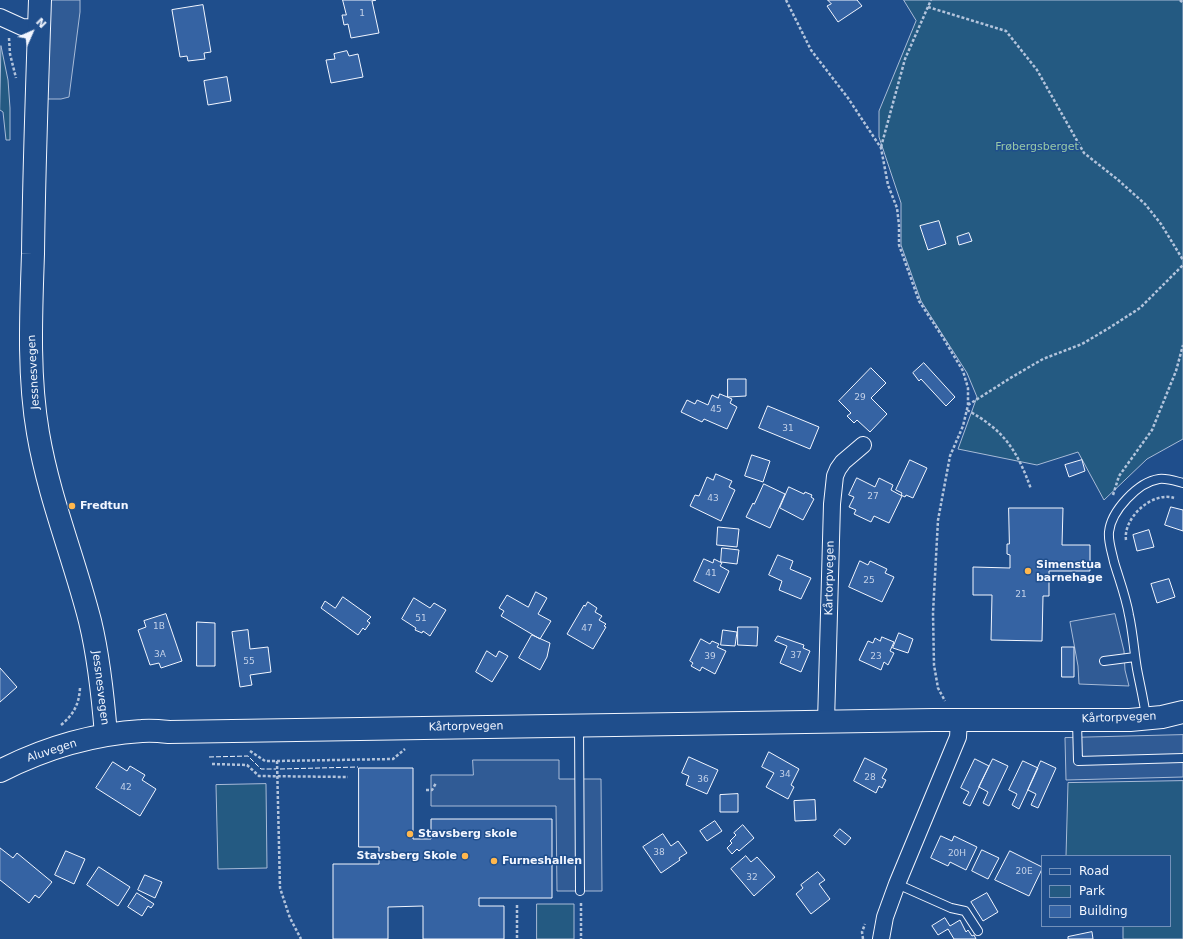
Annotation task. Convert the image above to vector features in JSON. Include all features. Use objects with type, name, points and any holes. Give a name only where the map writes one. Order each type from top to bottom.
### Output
[{"type":"main road","name":"Jessnesvegen","points":[[40,0],[32,270],[33,389],[38,433],[54,504],[90,620],[97,654],[106,735]]},
{"type":"main road","name":"Kårtorpvegen","points":[[106,735],[143,731],[170,732],[826,722],[953,712],[1077,720],[1130,720],[1183,712]]},
{"type":"main road","name":"Aluvegen","points":[[0,771],[58,747],[106,735]]},
{"type":"street","points":[[0,18],[22,27],[39,28]]},
{"type":"street","name":"Kårtorpvegen","points":[[826,722],[832,504],[835,476],[844,462],[863,445]]},
{"type":"street","points":[[881,939],[885,917],[897,884],[958,737],[953,712]]},
{"type":"lane","points":[[1146,718],[1129,614],[1109,538],[1111,521],[1118,509],[1130,496],[1151,481],[1169,479],[1183,483]]},
{"type":"lane","points":[[1104,661],[1135,657]]},
{"type":"lane","points":[[1077,720],[1078,761],[1183,758]]},
{"type":"lane","points":[[579,725],[580,891]]},
{"type":"lane","points":[[897,884],[951,908],[965,911],[978,931]]},
{"type":"path","points":[[786,0],[811,50],[848,98],[881,148],[888,185],[897,208],[899,225],[898,245],[919,301],[963,371],[968,388],[968,405],[964,426],[950,456],[938,520],[933,613],[934,665],[938,688],[953,712]]},
{"type":"path","points":[[881,148],[905,59],[931,0]]},
{"type":"path","points":[[1180,0],[1183,3]]},
{"type":"path","points":[[928,7],[1006,32],[1037,70],[1084,154],[1117,179],[1144,204],[1161,224],[1183,260]]},
{"type":"path","points":[[968,405],[1012,377],[1043,360],[1082,344],[1116,324],[1140,308],[1183,265]]},
{"type":"path","points":[[1118,509],[1113,495],[1119,476],[1152,430],[1176,371],[1183,344]]},
{"type":"path","points":[[967,410],[985,420],[1006,438],[1023,467],[1031,489]]},
{"type":"path","points":[[1126,540],[1125,532],[1137,512],[1143,506],[1158,497],[1167,496],[1174,498]]},
{"type":"path","points":[[277,761],[280,888],[290,918],[301,939]]},
{"type":"path","points":[[212,764],[247,765],[259,776],[348,777]]},
{"type":"path","points":[[426,790],[432,790],[436,783]]},
{"type":"path","points":[[580,891],[581,939]]},
{"type":"path","points":[[517,905],[517,939]]},
{"type":"green space","name":"Frøbergsberget","points":[[904,0],[1183,0],[1183,439],[1147,459],[1104,500],[1078,452],[1037,465],[958,449],[977,397],[967,373],[921,301],[901,245],[901,203],[879,137],[879,111],[916,21]]},
{"type":"green space","points":[[1,46],[8,80],[10,140],[6,140],[3,112],[0,110]]},
{"type":"green space","points":[[1183,781],[1183,939],[1123,939],[1123,927],[1171,927],[1171,855],[1066,855],[1068,783]]},
{"type":"green space","points":[[266,784],[267,868],[218,869],[216,785]]},
{"type":"green space","points":[[537,904],[574,904],[574,939],[537,939]]},
{"type":"shaded area","points":[[40,0],[80,0],[80,12],[69,97],[61,99],[37,99]]},
{"type":"shaded area","points":[[1115,614],[1124,651],[1125,670],[1129,686],[1079,684],[1078,666],[1070,622]]},
{"type":"shaded area","points":[[1183,735],[1183,777],[1066,780],[1065,738]]},
{"type":"shaded area","points":[[473,760],[559,760],[559,779],[601,779],[602,891],[557,891],[556,806],[431,806],[431,775],[473,775]]},
{"type":"building","points":[[343,0],[376,0],[372,1],[379,33],[351,38],[348,24],[344,25],[342,15],[346,15]]},
{"type":"building","points":[[828,0],[857,0],[862,6],[838,22],[827,6],[831,4]]},
{"type":"building","points":[[203,5],[211,52],[204,53],[205,59],[188,61],[187,56],[180,57],[172,10]]},
{"type":"building","points":[[347,51],[349,56],[358,54],[363,77],[331,83],[326,60],[335,59],[334,54]]},
{"type":"building","points":[[227,77],[231,101],[208,105],[204,81]]},
{"type":"building","points":[[939,221],[946,244],[928,250],[920,226]]},
{"type":"building","points":[[969,233],[972,241],[959,245],[957,237]]},
{"type":"building","points":[[924,363],[955,397],[946,406],[921,379],[919,381],[913,373]]},
{"type":"building","points":[[871,368],[886,383],[871,398],[887,414],[870,432],[857,420],[854,423],[847,416],[851,413],[839,401]]},
{"type":"building","points":[[728,379],[746,379],[746,396],[728,397]]},
{"type":"building","points":[[720,394],[732,399],[730,403],[737,407],[727,429],[704,419],[702,422],[681,412],[687,400],[695,404],[697,400],[708,405],[712,395],[718,398]]},
{"type":"building","points":[[768,406],[819,427],[810,449],[759,428]]},
{"type":"building","points":[[752,455],[770,461],[763,482],[745,476]]},
{"type":"building","points":[[910,460],[927,468],[913,498],[906,495],[905,497],[901,495],[902,493],[896,490]]},
{"type":"building","points":[[1082,460],[1085,471],[1069,477],[1065,465]]},
{"type":"building","points":[[716,474],[732,481],[729,487],[735,490],[721,521],[690,506],[695,495],[699,496],[707,477],[713,480]]},
{"type":"building","points":[[857,478],[875,487],[879,478],[893,485],[891,490],[902,496],[889,523],[874,516],[871,522],[854,514],[856,510],[849,507],[854,497],[849,495]]},
{"type":"building","points":[[764,484],[785,494],[770,528],[746,517]]},
{"type":"building","points":[[789,487],[804,494],[805,492],[812,495],[811,497],[814,499],[803,520],[780,508]]},
{"type":"building","points":[[1171,507],[1183,510],[1183,531],[1165,525]]},
{"type":"building","points":[[1009,508],[1063,508],[1062,545],[1090,545],[1090,571],[1049,571],[1049,596],[1043,596],[1042,641],[991,640],[992,595],[973,595],[973,567],[1010,568],[1010,555],[1007,554],[1007,544],[1009,544]]},
{"type":"building","points":[[718,527],[739,529],[737,547],[717,545]]},
{"type":"building","points":[[1149,530],[1154,547],[1137,551],[1133,535]]},
{"type":"building","points":[[722,548],[739,550],[737,564],[721,562]]},
{"type":"building","points":[[778,555],[793,561],[790,569],[811,578],[801,599],[779,590],[782,581],[769,575]]},
{"type":"building","points":[[704,559],[713,563],[714,559],[722,563],[720,566],[729,571],[719,593],[694,581]]},
{"type":"building","points":[[860,561],[868,565],[870,561],[887,569],[885,573],[894,577],[882,602],[849,587]]},
{"type":"building","points":[[1169,579],[1175,597],[1157,603],[1151,584]]},
{"type":"building","points":[[536,592],[547,598],[538,614],[551,621],[540,639],[501,616],[504,611],[499,608],[507,595],[528,607]]},
{"type":"building","points":[[343,597],[371,617],[367,621],[370,623],[365,630],[363,628],[358,635],[321,608],[325,601],[335,608]]},
{"type":"building","points":[[414,598],[430,608],[434,603],[446,610],[430,636],[423,631],[422,633],[415,630],[416,628],[402,619]]},
{"type":"building","points":[[588,602],[597,608],[595,612],[602,616],[599,620],[606,624],[604,626],[606,627],[593,649],[567,634],[584,605],[585,606]]},
{"type":"building","points":[[166,614],[182,661],[161,668],[159,663],[150,665],[138,630],[146,627],[144,621]]},
{"type":"building","points":[[197,622],[215,623],[215,666],[197,666]]},
{"type":"building","points":[[738,627],[758,627],[757,646],[738,645]]},
{"type":"building","points":[[248,630],[250,649],[268,647],[271,672],[250,675],[252,685],[240,687],[232,632]]},
{"type":"building","points":[[723,630],[737,632],[735,646],[721,645]]},
{"type":"building","points":[[899,633],[913,639],[908,653],[893,648]]},
{"type":"building","points":[[532,635],[550,643],[547,657],[540,670],[519,658]]},
{"type":"building","points":[[778,636],[804,645],[803,648],[810,651],[801,672],[780,663],[787,646],[775,641]]},
{"type":"building","points":[[882,637],[894,642],[890,651],[894,653],[888,665],[884,662],[881,670],[859,660],[868,641],[873,643],[875,638],[880,641]]},
{"type":"building","points":[[701,639],[710,644],[712,641],[719,644],[717,647],[726,651],[715,674],[702,667],[700,671],[691,666],[693,663],[690,661]]},
{"type":"building","points":[[1062,647],[1074,647],[1074,677],[1062,677]]},
{"type":"building","points":[[487,651],[496,657],[499,651],[508,656],[492,682],[476,672]]},
{"type":"building","points":[[0,668],[17,687],[0,702]]},
{"type":"building","points":[[769,752],[799,769],[791,785],[794,787],[788,799],[766,787],[774,773],[762,767]]},
{"type":"building","points":[[689,757],[718,770],[707,794],[686,785],[689,776],[682,773]]},
{"type":"building","points":[[865,758],[887,769],[882,778],[886,780],[882,788],[879,786],[876,793],[854,781]]},
{"type":"building","points":[[975,759],[989,766],[970,806],[963,803],[969,792],[961,788]]},
{"type":"building","points":[[993,759],[1008,766],[989,806],[983,803],[988,792],[979,787]]},
{"type":"building","points":[[1023,761],[1038,768],[1019,809],[1012,805],[1017,794],[1009,790]]},
{"type":"building","points":[[1041,761],[1056,768],[1038,808],[1031,805],[1036,794],[1028,790]]},
{"type":"building","points":[[113,762],[127,771],[130,766],[145,775],[142,780],[156,789],[140,816],[96,788]]},
{"type":"building","name":"Stavsberg Skole","points":[[359,768],[413,768],[413,839],[431,839],[431,819],[552,819],[552,898],[479,898],[479,906],[504,906],[504,939],[423,939],[423,906],[388,907],[388,939],[333,939],[333,864],[379,864],[379,847],[359,847]]},
{"type":"building","points":[[738,794],[738,812],[720,812],[720,795]]},
{"type":"building","points":[[815,800],[816,820],[795,821],[794,801]]},
{"type":"building","points":[[715,821],[722,831],[707,841],[700,831]]},
{"type":"building","points":[[743,825],[754,838],[739,851],[737,849],[732,854],[727,848],[732,843],[730,841],[736,835],[734,833]]},
{"type":"building","points":[[840,829],[851,838],[845,845],[834,836]]},
{"type":"building","points":[[663,834],[671,846],[678,841],[687,853],[679,858],[680,860],[661,873],[643,847]]},
{"type":"building","points":[[941,836],[952,841],[954,836],[977,847],[966,870],[950,862],[948,866],[931,858]]},
{"type":"building","points":[[0,848],[13,858],[17,853],[52,882],[39,898],[35,895],[29,903],[0,880]]},
{"type":"building","points":[[982,850],[999,858],[988,879],[972,871]]},
{"type":"building","points":[[66,851],[85,859],[74,884],[55,875]]},
{"type":"building","points":[[1010,851],[1041,866],[1041,871],[1029,896],[995,880]]},
{"type":"building","points":[[746,856],[751,862],[757,857],[775,877],[754,896],[731,869]]},
{"type":"building","points":[[99,867],[130,887],[118,906],[87,885]]},
{"type":"building","points":[[818,872],[825,880],[819,884],[830,899],[811,914],[796,894],[803,888],[801,885]]},
{"type":"building","points":[[145,875],[162,882],[155,898],[138,890]]},
{"type":"building","points":[[137,893],[154,904],[151,908],[148,906],[142,916],[128,907]]},
{"type":"building","points":[[987,893],[998,912],[983,921],[971,902]]},
{"type":"building","points":[[945,918],[950,926],[960,920],[966,932],[968,930],[976,939],[954,939],[948,929],[938,935],[932,926]]},
{"type":"building","points":[[1092,932],[1093,939],[1068,939],[1068,937]]},
{"type":"fence","points":[[209,757],[248,756],[261,769],[276,769]]},
{"type":"fence","points":[[280,769],[358,767]]},
{"type":"place","name":"Fredtun","points":[[72,506]]},
{"type":"place","name":"Simenstua barnehage","points":[[1028,571]]},
{"type":"place","name":"Stavsberg skole","points":[[410,834]]},
{"type":"place","name":"Stavsberg Skole","points":[[465,856]]},
{"type":"place","name":"Furneshallen","points":[[494,861]]}]
